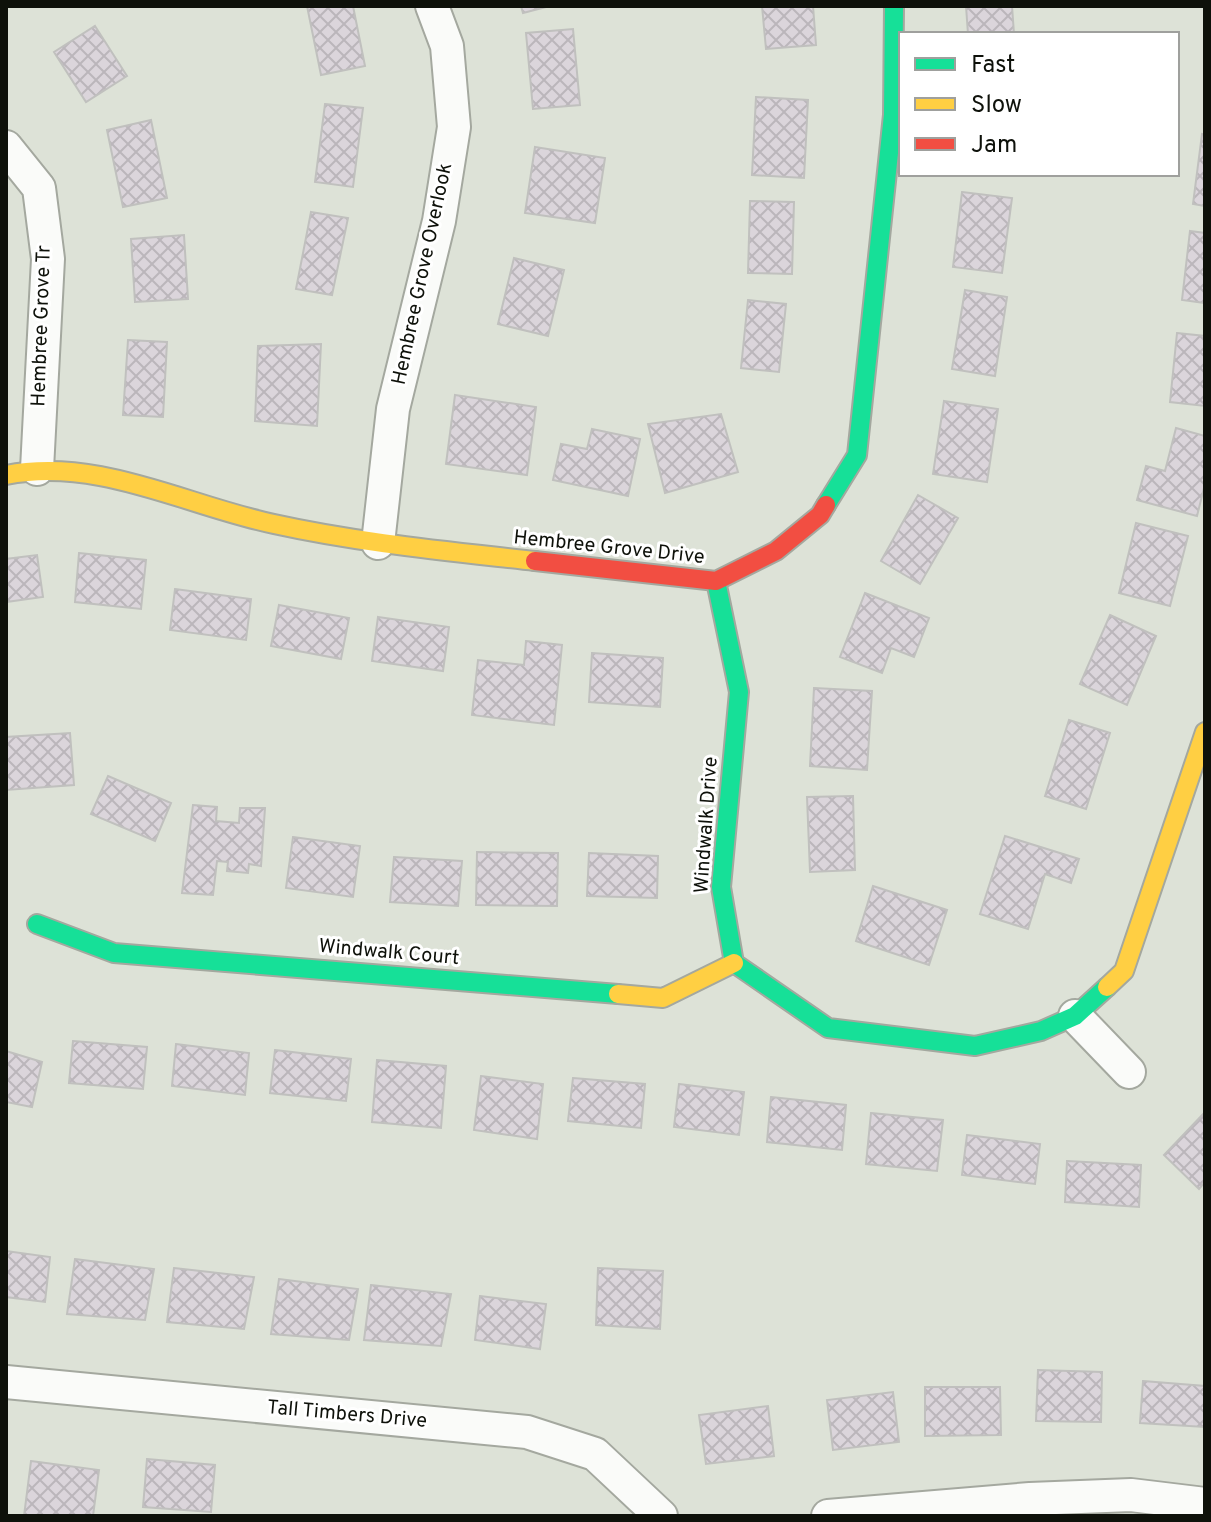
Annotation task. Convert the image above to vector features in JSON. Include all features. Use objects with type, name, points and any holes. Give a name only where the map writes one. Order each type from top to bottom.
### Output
[{"type":"street","name":"Hembree Grove Overlook","points":[[378,543],[393,409],[439,221],[454,127],[447,46],[432,6]]},
{"type":"street","name":"Hembree Grove Drive","points":[[21,472],[112,476],[271,524],[378,543],[716,581],[776,551],[820,515],[857,455],[893,115],[894,6]]},
{"type":"street","name":"Hembree Grove Tr","points":[[6,147],[39,188],[48,259],[21,472]]},
{"type":"street","name":"Windwalk Drive","points":[[716,581],[739,692],[721,887],[734,963]]},
{"type":"street","points":[[734,963],[828,1028],[975,1046],[1041,1031],[1075,1016],[1124,971],[1205,732]]},
{"type":"street","name":"Windwalk Court","points":[[37,924],[114,953],[663,998],[734,963]]},
{"type":"street","points":[[1075,1016],[1129,1072]]},
{"type":"street","name":"Tall Timbers Drive","points":[[6,1382],[527,1432],[595,1454],[661,1516]]},
{"type":"street","points":[[828,1516],[1030,1499],[1131,1495],[1205,1504]]},
{"type":"building","points":[[307,6],[353,6],[365,66],[321,75]]},
{"type":"building","points":[[521,6],[550,6],[523,13]]},
{"type":"building","points":[[762,6],[813,6],[816,45],[766,49]]},
{"type":"building","points":[[966,6],[1012,6],[1014,32],[968,32]]},
{"type":"building","points":[[95,26],[127,76],[86,102],[54,52]]},
{"type":"building","points":[[573,29],[580,105],[533,109],[526,33]]},
{"type":"building","points":[[756,97],[808,100],[804,178],[752,175]]},
{"type":"building","points":[[325,104],[363,108],[353,187],[315,182]]},
{"type":"building","points":[[151,120],[167,198],[123,207],[107,130]]},
{"type":"building","points":[[1202,134],[1205,135],[1205,206],[1193,204]]},
{"type":"building","points":[[535,147],[605,158],[595,223],[525,213]]},
{"type":"building","points":[[962,192],[1012,198],[1002,273],[953,267]]},
{"type":"building","points":[[750,201],[794,202],[792,274],[748,273]]},
{"type":"building","points":[[311,212],[348,218],[332,295],[296,289]]},
{"type":"building","points":[[1190,231],[1205,233],[1205,303],[1182,300]]},
{"type":"building","points":[[184,235],[188,299],[135,302],[131,239]]},
{"type":"building","points":[[514,258],[564,270],[548,336],[498,324]]},
{"type":"building","points":[[965,290],[1007,297],[995,376],[952,369]]},
{"type":"building","points":[[748,300],[786,304],[779,372],[741,368]]},
{"type":"building","points":[[1177,333],[1205,336],[1205,406],[1170,402]]},
{"type":"building","points":[[128,340],[167,342],[163,417],[123,415]]},
{"type":"building","points":[[321,344],[317,426],[255,421],[258,346]]},
{"type":"building","points":[[455,395],[536,407],[527,475],[446,464]]},
{"type":"building","points":[[944,401],[998,409],[987,482],[933,474]]},
{"type":"building","points":[[721,414],[738,472],[665,493],[648,424]]},
{"type":"building","points":[[1176,428],[1205,436],[1205,484],[1197,516],[1137,500],[1146,466],[1165,471]]},
{"type":"building","points":[[592,429],[640,439],[628,496],[553,480],[561,444],[587,449]]},
{"type":"building","points":[[918,495],[958,518],[920,584],[881,561]]},
{"type":"building","points":[[1136,523],[1188,536],[1170,606],[1119,593]]},
{"type":"building","points":[[79,553],[146,560],[141,609],[75,602]]},
{"type":"building","points":[[37,555],[43,597],[6,602],[6,559]]},
{"type":"building","points":[[175,589],[251,599],[246,640],[170,630]]},
{"type":"building","points":[[865,593],[929,618],[914,657],[891,648],[882,673],[840,657]]},
{"type":"building","points":[[279,605],[349,618],[341,659],[271,646]]},
{"type":"building","points":[[1110,615],[1156,636],[1127,705],[1080,684]]},
{"type":"building","points":[[378,617],[449,627],[443,671],[372,661]]},
{"type":"building","points":[[526,641],[562,645],[554,725],[472,715],[478,660],[524,665]]},
{"type":"building","points":[[592,653],[663,658],[660,707],[589,702]]},
{"type":"building","points":[[814,688],[872,691],[867,770],[810,766]]},
{"type":"building","points":[[1069,720],[1110,733],[1086,809],[1045,796]]},
{"type":"building","points":[[70,733],[74,785],[6,790],[6,737]]},
{"type":"building","points":[[108,776],[171,803],[155,841],[91,814]]},
{"type":"building","points":[[853,796],[855,870],[810,872],[807,797]]},
{"type":"building","points":[[193,805],[217,807],[216,821],[239,823],[240,808],[265,808],[261,866],[249,864],[248,873],[227,871],[228,862],[217,861],[213,895],[182,893]]},
{"type":"building","points":[[1005,836],[1079,859],[1071,883],[1045,874],[1028,929],[980,914]]},
{"type":"building","points":[[293,837],[360,846],[353,897],[286,888]]},
{"type":"building","points":[[477,852],[558,853],[557,906],[476,905]]},
{"type":"building","points":[[589,853],[658,856],[657,898],[587,896]]},
{"type":"building","points":[[394,857],[462,861],[458,906],[390,902]]},
{"type":"building","points":[[873,886],[947,910],[929,965],[856,941]]},
{"type":"building","points":[[73,1041],[147,1047],[143,1089],[69,1083]]},
{"type":"building","points":[[176,1044],[249,1053],[245,1095],[172,1086]]},
{"type":"building","points":[[275,1050],[351,1059],[346,1101],[270,1093]]},
{"type":"building","points":[[6,1051],[42,1062],[32,1107],[6,1102]]},
{"type":"building","points":[[377,1060],[446,1066],[441,1128],[372,1122]]},
{"type":"building","points":[[481,1076],[543,1084],[537,1139],[474,1130]]},
{"type":"building","points":[[573,1078],[645,1084],[641,1128],[568,1121]]},
{"type":"building","points":[[679,1084],[744,1092],[739,1135],[674,1127]]},
{"type":"building","points":[[771,1097],[846,1105],[842,1150],[767,1142]]},
{"type":"building","points":[[1205,1112],[1205,1182],[1199,1189],[1164,1155]]},
{"type":"building","points":[[871,1113],[943,1120],[937,1171],[866,1164]]},
{"type":"building","points":[[967,1135],[1040,1144],[1035,1184],[962,1175]]},
{"type":"building","points":[[1067,1161],[1141,1165],[1139,1207],[1065,1202]]},
{"type":"building","points":[[6,1251],[50,1257],[45,1302],[6,1297]]},
{"type":"building","points":[[75,1259],[154,1269],[145,1320],[67,1314]]},
{"type":"building","points":[[174,1268],[254,1277],[244,1329],[167,1322]]},
{"type":"building","points":[[598,1268],[663,1271],[660,1329],[596,1325]]},
{"type":"building","points":[[279,1279],[358,1289],[349,1340],[271,1334]]},
{"type":"building","points":[[371,1285],[451,1294],[441,1346],[364,1340]]},
{"type":"building","points":[[480,1296],[546,1304],[540,1349],[475,1340]]},
{"type":"building","points":[[1038,1370],[1102,1372],[1101,1422],[1036,1421]]},
{"type":"building","points":[[1143,1381],[1205,1386],[1205,1427],[1140,1423]]},
{"type":"building","points":[[925,1387],[1000,1387],[1001,1435],[925,1436]]},
{"type":"building","points":[[893,1392],[899,1442],[833,1450],[827,1400]]},
{"type":"building","points":[[768,1406],[774,1456],[706,1464],[699,1415]]},
{"type":"building","points":[[147,1459],[215,1465],[211,1512],[143,1507]]},
{"type":"building","points":[[31,1461],[99,1470],[93,1516],[24,1516]]},
{"type":"traffic: fast","points":[[826,505],[857,455],[893,115],[894,6]]},
{"type":"traffic: fast","points":[[716,581],[739,692],[721,887],[734,963],[828,1028],[975,1046],[1041,1031],[1075,1016],[1107,987]]},
{"type":"traffic: fast","points":[[37,924],[114,953],[618,994]]},
{"type":"traffic: slow","points":[[6,475],[41,471],[75,472],[142,486],[240,516],[306,531],[535,561]]},
{"type":"traffic: slow","points":[[1107,987],[1124,971],[1205,732]]},
{"type":"traffic: slow","points":[[618,994],[663,998],[734,963]]},
{"type":"traffic: jam","points":[[535,561],[716,581],[776,551],[820,515],[826,505]]}]
